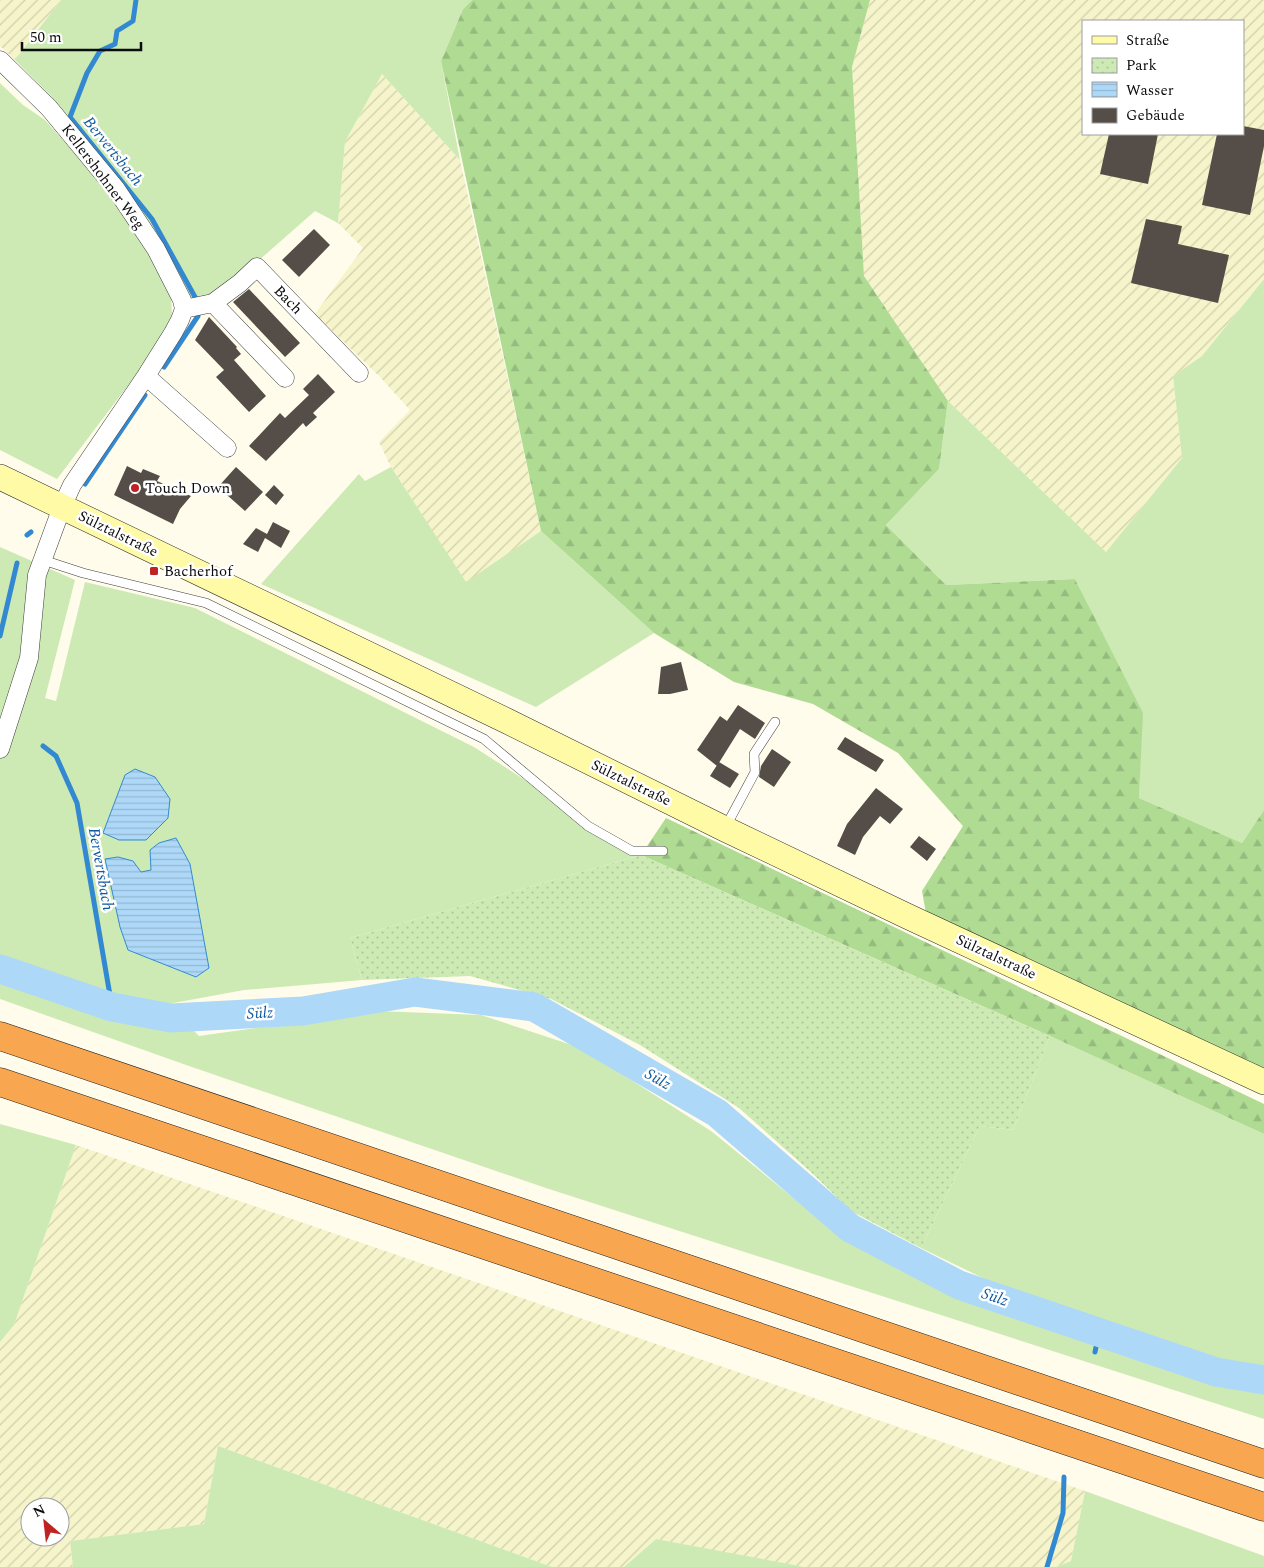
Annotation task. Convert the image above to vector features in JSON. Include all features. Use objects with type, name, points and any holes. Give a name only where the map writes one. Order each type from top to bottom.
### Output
[{"type":"highway","points":[[0,1036],[1264,1464]]},
{"type":"highway","points":[[0,1082],[1264,1507]]},
{"type":"main road","name":"Sülztalstraße","points":[[0,478],[507,721],[725,830],[1264,1082]]},
{"type":"street","name":"Kellershohner Weg","points":[[0,60],[49,108],[116,190],[156,249],[182,300],[184,309]]},
{"type":"street","name":"Bach","points":[[184,309],[213,303],[257,268],[359,373]]},
{"type":"street","points":[[213,303],[285,378]]},
{"type":"street","points":[[0,749],[29,658],[37,574],[62,507],[72,485],[146,376],[180,320],[184,309]]},
{"type":"street","points":[[146,376],[227,448]]},
{"type":"lane","points":[[43,560],[83,574],[206,603],[484,740],[588,826],[632,851],[663,851]]},
{"type":"lane","points":[[725,830],[755,772],[754,754],[774,722]]},
{"type":"green space","points":[[0,0],[61,0],[15,60],[0,46]]},
{"type":"green space","points":[[61,0],[472,0],[463,9],[441,61],[460,160],[382,74],[345,142],[338,223],[315,211],[249,269],[203,301],[189,300],[150,224],[133,199],[51,96],[15,60]]},
{"type":"green space","points":[[472,0],[870,0],[852,67],[864,276],[948,401],[939,469],[886,525],[946,585],[1075,579],[1143,713],[1139,798],[1242,843],[1264,810],[1264,1071],[926,913],[922,891],[963,826],[898,753],[813,704],[734,682],[654,633],[541,531],[441,61],[463,9]]},
{"type":"green space","points":[[870,0],[1264,0],[1264,279],[1202,356],[1173,376],[1182,458],[1106,552],[948,401],[864,276],[852,67]]},
{"type":"green space","points":[[382,74],[460,160],[541,531],[466,583],[391,467],[379,442],[410,410],[381,378],[315,314],[363,248],[338,223],[345,142]]},
{"type":"green space","points":[[0,83],[23,105],[45,120],[102,184],[150,248],[171,296],[172,316],[164,338],[57,479],[0,450]]},
{"type":"green space","points":[[1264,279],[1264,810],[1242,843],[1139,798],[1142,713],[1075,579],[946,585],[886,525],[939,469],[948,401],[1106,552],[1182,458],[1173,376],[1202,356]]},
{"type":"green space","points":[[391,467],[466,582],[541,531],[654,633],[536,707],[261,584],[359,474],[365,481]]},
{"type":"green space","points":[[0,547],[75,580],[45,698],[56,701],[85,582],[195,608],[474,747],[641,855],[350,938],[362,980],[244,990],[168,1004],[199,1036],[377,1011],[481,1015],[581,1048],[711,1131],[829,1227],[899,1270],[1008,1316],[1214,1382],[1264,1393],[1264,1419],[546,1188],[0,999]],"holes":[[[125,775],[168,818],[120,791]],[[105,859],[141,873],[151,870],[120,927]]]},
{"type":"green space","points":[[666,818],[1264,1104],[1264,1134],[1050,1036],[641,855]]},
{"type":"green space","points":[[641,855],[1050,1036],[1013,1130],[980,1126],[921,1248],[851,1211],[813,1174],[739,1108],[640,1045],[551,999],[470,976],[362,980],[350,938]]},
{"type":"green space","points":[[1050,1036],[1264,1134],[1264,1366],[1238,1365],[987,1280],[921,1248],[980,1126],[1013,1130]]},
{"type":"green space","points":[[0,1124],[76,1145],[14,1325],[0,1342]]},
{"type":"green space","points":[[76,1145],[1085,1491],[1071,1561],[1056,1567],[802,1567],[656,1539],[624,1567],[552,1567],[218,1446],[204,1524],[70,1541],[73,1567],[0,1567],[0,1342],[14,1325]]},
{"type":"green space","points":[[218,1446],[552,1567],[73,1567],[70,1541],[204,1524]]},
{"type":"green space","points":[[1085,1491],[1264,1556],[1264,1567],[1056,1567],[1071,1561]]},
{"type":"green space","points":[[656,1539],[800,1566],[802,1567],[624,1567]]},
{"type":"water","points":[[135,769],[155,777],[170,799],[168,818],[146,840],[119,840],[103,833],[125,775]]},
{"type":"water","points":[[176,838],[190,864],[209,968],[196,977],[128,950],[120,927],[105,859],[118,857],[133,861],[141,872],[151,870],[150,850],[159,843]]},
{"type":"building","points":[[1244,126],[1264,130],[1264,146],[1250,215],[1202,205],[1217,135],[1244,135]]},
{"type":"building","points":[[1109,135],[1158,135],[1148,184],[1100,174]]},
{"type":"building","points":[[1146,219],[1182,226],[1178,244],[1229,255],[1218,303],[1131,283]]},
{"type":"building","points":[[314,229],[330,245],[299,277],[282,260]]},
{"type":"building","points":[[249,289],[300,343],[285,357],[233,302]]},
{"type":"building","points":[[209,317],[237,347],[241,354],[234,360],[266,396],[249,412],[216,377],[224,370],[195,340]]},
{"type":"building","points":[[318,374],[335,392],[313,413],[317,417],[306,427],[303,423],[266,461],[249,446],[280,413],[285,418],[309,395],[303,389]]},
{"type":"building","points":[[127,466],[141,473],[143,469],[160,476],[157,481],[191,496],[180,509],[173,524],[114,495]]},
{"type":"building","points":[[236,467],[263,492],[245,511],[218,487]]},
{"type":"building","points":[[274,485],[284,495],[276,505],[265,495]]},
{"type":"building","points":[[273,522],[290,531],[281,548],[265,538],[258,552],[243,544],[256,528],[267,534]]},
{"type":"building","points":[[681,662],[688,690],[670,694],[658,694],[661,667]]},
{"type":"building","points":[[738,705],[765,723],[755,739],[740,729],[717,766],[697,750],[720,716],[727,721]]},
{"type":"building","points":[[845,737],[884,760],[876,772],[837,749]]},
{"type":"building","points":[[772,749],[791,762],[774,787],[759,777],[761,766]]},
{"type":"building","points":[[719,762],[739,774],[730,788],[710,776]]},
{"type":"building","points":[[876,788],[903,809],[890,824],[880,816],[863,837],[855,855],[837,846],[847,824]]},
{"type":"building","points":[[919,836],[936,849],[927,861],[910,847]]},
{"type":"waterway","name":"Bervertsbach","points":[[136,0],[133,21],[117,31],[115,44],[100,51],[87,73],[70,117],[152,219],[195,297]]},
{"type":"waterway","name":"Bervertsbach","points":[[164,367],[198,316]]},
{"type":"waterway","name":"Bervertsbach","points":[[85,484],[145,395]]},
{"type":"waterway","name":"Bervertsbach","points":[[27,535],[31,532]]},
{"type":"waterway","name":"Bervertsbach","points":[[0,636],[17,563]]},
{"type":"waterway","name":"Bervertsbach","points":[[43,746],[56,756],[77,803],[112,1007]]},
{"type":"waterway","name":"Sülz","points":[[0,969],[112,1007],[171,1018],[303,1011],[415,992],[534,1007],[717,1113],[850,1228],[959,1285],[1216,1372],[1264,1380]]},
{"type":"waterway","points":[[1095,1352],[1099,1333]]},
{"type":"waterway","points":[[1047,1567],[1063,1513],[1064,1477]]},
{"type":"place","name":"Touch Down","points":[[135,488]]},
{"type":"place","name":"Bacherhof","points":[[154,571]]}]
